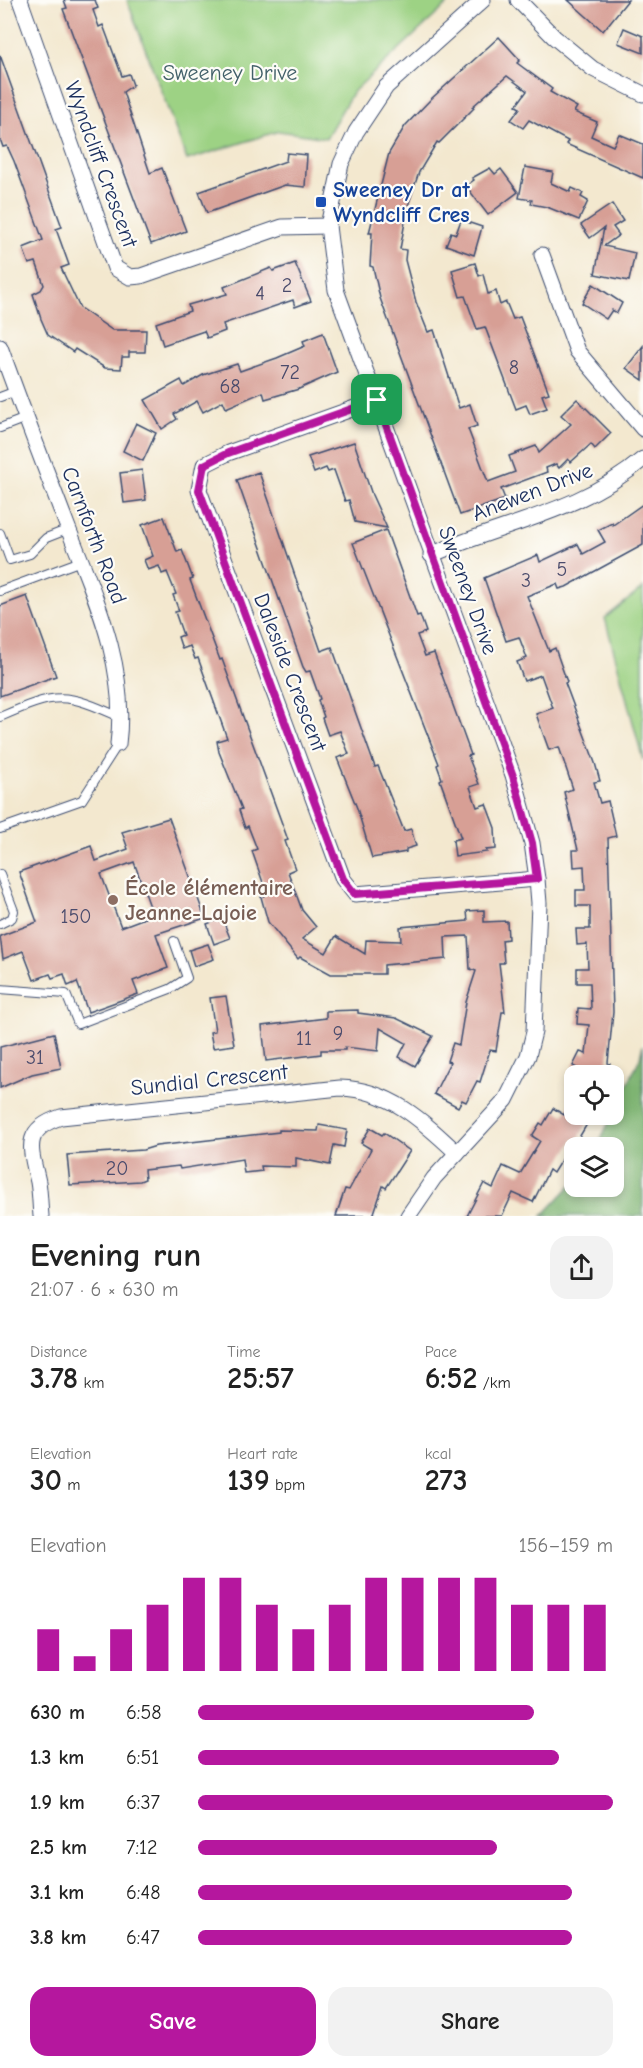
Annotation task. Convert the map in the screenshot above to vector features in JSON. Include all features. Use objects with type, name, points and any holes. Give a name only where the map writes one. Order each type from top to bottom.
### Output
[{"type":"street","name":"Wyndcliff Crescent","points":[[20,0],[115,268],[130,278],[141,276],[282,227],[328,225]]},
{"type":"street","name":"Sweeney Drive","points":[[408,1216],[420,1195],[506,1100],[528,1056],[534,1032],[536,1005],[537,879],[532,843],[513,776],[336,290],[328,225],[341,164],[371,107],[386,87],[483,0]]},
{"type":"street","points":[[518,0],[554,37],[593,69],[643,94]]},
{"type":"street","points":[[542,255],[577,351],[643,429]]},
{"type":"street","name":"Carnforth Road","points":[[0,347],[106,626],[120,683],[122,718],[118,744]]},
{"type":"street","name":"Daleside Crescent","points":[[377,400],[228,453],[204,465],[199,490],[343,879],[355,894],[537,879]]},
{"type":"street","name":"Anewen Drive","points":[[431,555],[564,506],[617,481],[643,459]]},
{"type":"street","name":"Sundial Crescent","points":[[41,1216],[31,1144],[35,1132],[46,1122],[61,1117],[360,1088],[381,1095],[402,1106],[457,1153]]},
{"type":"lane","points":[[0,397],[16,391]]},
{"type":"lane","points":[[0,428],[26,418]]},
{"type":"lane","points":[[0,533],[10,560],[30,554],[46,538],[69,530]]},
{"type":"lane","points":[[0,591],[81,561]]},
{"type":"lane","points":[[0,717],[50,697],[80,699],[122,718]]},
{"type":"lane","points":[[0,829],[82,800],[118,744]]},
{"type":"lane","points":[[0,874],[14,911],[12,918],[0,924]]},
{"type":"lane","points":[[0,989],[66,994],[78,1024],[170,988],[187,978],[174,941]]},
{"type":"green space","name":"Sweeney Drive","points":[[127,0],[452,0],[352,93],[326,138],[279,131],[187,160]]},
{"type":"green space","points":[[643,588],[643,760],[605,618]]},
{"type":"green space","points":[[643,1045],[643,1216],[542,1216],[564,1193],[564,1197],[624,1197],[624,1137],[602,1137],[608,1125],[624,1125],[624,1091],[640,1058]]},
{"type":"building","points":[[64,0],[95,0],[98,8],[93,10],[99,27],[103,25],[122,76],[129,74],[133,85],[123,92],[150,173],[162,168],[186,231],[151,244],[63,9],[67,8]]},
{"type":"building","points":[[568,0],[628,0],[603,31]]},
{"type":"building","points":[[624,28],[643,36],[643,53],[618,43]]},
{"type":"building","points":[[499,37],[520,60],[517,63],[552,89],[550,92],[577,107],[574,112],[597,122],[591,136],[613,146],[619,134],[643,144],[643,178],[566,144],[568,141],[529,120],[523,128],[511,120],[520,108],[516,106],[527,91],[507,76],[472,107],[474,108],[439,143],[437,142],[419,172],[408,206],[400,249],[406,250],[405,260],[416,302],[428,332],[434,330],[459,408],[470,404],[477,426],[468,429],[488,482],[515,472],[509,456],[536,446],[539,453],[571,424],[561,415],[577,399],[611,433],[595,449],[591,444],[571,462],[568,459],[559,468],[556,464],[546,468],[547,472],[501,489],[505,499],[460,515],[380,298],[373,267],[370,266],[372,233],[369,233],[389,153],[405,126]]},
{"type":"building","points":[[0,55],[62,227],[56,229],[69,265],[61,268],[80,308],[112,330],[146,330],[145,352],[129,352],[129,357],[122,357],[121,369],[105,368],[75,349],[73,352],[48,335],[41,319],[33,294],[41,290],[44,285],[36,262],[29,264],[23,248],[43,240],[14,161],[7,146],[3,147],[0,139]]},
{"type":"building","points":[[287,153],[307,155],[305,187],[285,185],[207,213],[199,192],[286,161]]},
{"type":"building","points":[[525,167],[553,172],[551,183],[570,192],[572,188],[583,193],[581,197],[588,201],[579,220],[547,207],[531,204],[532,200],[519,198]]},
{"type":"building","points":[[490,168],[495,174],[501,169],[518,192],[488,215],[466,186],[474,180],[472,178]]},
{"type":"building","points":[[612,204],[623,221],[613,227],[619,235],[604,246],[635,253],[629,281],[595,274],[604,228],[590,238],[581,225]]},
{"type":"building","points":[[461,220],[482,227],[474,255],[446,245],[451,232],[456,234]]},
{"type":"building","points":[[295,263],[311,301],[295,307],[293,300],[223,324],[225,331],[207,338],[204,331],[163,345],[156,323],[190,311],[188,305],[227,294],[224,287],[271,268],[273,271]]},
{"type":"building","points":[[475,263],[479,276],[483,274],[488,294],[496,291],[500,305],[506,302],[513,319],[520,317],[549,393],[542,395],[547,408],[530,414],[526,405],[516,409],[485,327],[477,329],[465,296],[460,297],[452,270]]},
{"type":"building","points":[[593,284],[622,303],[617,313],[612,310],[606,319],[582,303]]},
{"type":"building","points":[[323,333],[337,372],[299,389],[265,399],[263,392],[226,408],[223,401],[203,412],[197,401],[174,414],[177,419],[162,429],[145,400],[181,380],[184,386],[203,375],[237,364],[240,371],[277,358],[305,346],[303,341]]},
{"type":"building","points":[[643,346],[643,380],[626,368]]},
{"type":"building","points":[[136,423],[156,433],[143,461],[123,451]]},
{"type":"building","points":[[354,442],[372,495],[387,528],[355,522],[349,500],[345,501],[334,470],[328,472],[326,468],[314,473],[308,457]]},
{"type":"building","points":[[142,470],[146,500],[124,503],[120,473]]},
{"type":"building","points":[[259,472],[321,651],[332,647],[375,767],[378,766],[404,831],[411,829],[416,846],[406,849],[406,852],[372,858],[357,808],[337,758],[349,754],[340,731],[328,735],[318,700],[320,699],[310,671],[306,672],[303,667],[237,480]]},
{"type":"building","points":[[643,504],[643,545],[566,587],[559,589],[557,584],[527,596],[549,651],[555,648],[567,682],[565,683],[595,763],[600,781],[594,782],[600,803],[608,801],[616,836],[608,838],[613,1012],[608,1063],[610,1064],[574,1065],[580,1052],[586,1054],[589,1025],[577,1024],[578,1008],[591,1009],[590,983],[577,983],[577,968],[588,968],[587,944],[577,945],[576,929],[590,929],[590,906],[576,906],[576,890],[585,890],[584,866],[574,867],[573,850],[578,850],[564,792],[573,789],[559,747],[549,750],[536,714],[553,708],[541,675],[524,681],[517,662],[527,658],[519,637],[506,641],[484,578],[538,555],[540,562],[578,544],[583,554],[605,542],[598,530],[612,523],[613,525]]},
{"type":"building","points":[[164,517],[177,552],[182,550],[187,563],[193,579],[190,580],[220,660],[222,659],[288,840],[285,841],[295,869],[288,872],[302,910],[316,927],[302,939],[326,953],[336,936],[365,954],[366,940],[401,941],[400,927],[468,921],[467,911],[484,910],[484,922],[507,921],[508,939],[502,940],[504,963],[499,963],[505,1012],[502,1012],[496,1051],[490,1050],[480,1082],[477,1081],[466,1102],[462,1100],[458,1107],[434,1094],[450,1062],[447,1061],[453,1043],[459,1045],[466,1002],[476,971],[470,969],[468,936],[445,937],[446,959],[384,965],[384,974],[331,974],[300,957],[298,959],[268,922],[261,897],[267,894],[252,851],[257,849],[248,826],[245,828],[239,810],[242,809],[219,752],[217,741],[227,738],[198,658],[195,659],[190,646],[182,649],[178,637],[183,635],[175,612],[179,611],[173,595],[176,594],[167,572],[162,574],[159,566],[148,570],[144,560],[153,556],[142,525]]},
{"type":"building","points":[[386,530],[417,616],[420,615],[426,632],[417,635],[425,656],[434,653],[471,755],[468,756],[479,784],[470,787],[477,807],[486,804],[495,828],[496,849],[486,850],[487,852],[455,856],[453,840],[461,838],[440,780],[442,779],[437,765],[439,764],[353,543]]},
{"type":"building","points":[[27,596],[56,676],[0,696],[0,606]]},
{"type":"building","points":[[169,818],[205,918],[156,934],[168,968],[133,981],[138,994],[88,1012],[77,982],[68,986],[64,974],[52,978],[50,974],[34,980],[23,951],[3,959],[0,936],[37,922],[19,872],[91,846],[96,861],[128,849],[122,832]],"holes":[[[134,862],[153,915],[121,927],[101,874]]]},
{"type":"building","points":[[222,918],[230,938],[214,944],[207,924]]},
{"type":"building","points":[[208,944],[214,959],[194,966],[189,950]]},
{"type":"building","points":[[226,996],[234,1045],[213,1048],[210,1032],[215,1031],[210,998]]},
{"type":"building","points":[[358,1010],[358,1013],[396,1018],[433,1036],[415,1066],[399,1057],[406,1043],[380,1028],[378,1051],[345,1047],[345,1050],[321,1050],[321,1054],[266,1061],[262,1026],[326,1018],[326,1011]]},
{"type":"building","points":[[54,1033],[61,1068],[32,1074],[0,1088],[0,1047]]},
{"type":"building","points":[[553,1108],[564,1115],[564,1125],[586,1125],[579,1137],[564,1137],[564,1155],[553,1173],[549,1170],[533,1202],[513,1193],[502,1216],[467,1216],[484,1183],[493,1188],[503,1166],[520,1174],[540,1141],[532,1136],[540,1123],[543,1125]]},
{"type":"building","points":[[319,1125],[347,1130],[344,1147],[334,1145],[330,1165],[296,1158],[296,1167],[261,1166],[262,1171],[244,1173],[242,1159],[180,1169],[179,1166],[144,1170],[145,1179],[140,1181],[70,1185],[67,1155],[143,1150],[156,1146],[279,1132],[279,1130],[318,1131]]},
{"type":"building","points":[[370,1128],[382,1135],[384,1133],[410,1151],[386,1188],[383,1186],[373,1216],[336,1216],[345,1189],[349,1190],[371,1149],[361,1143]]},
{"type":"place","name":"Sweeney Dr at Wyndcliff Cres","points":[[321,202]]},
{"type":"place","name":"École élémentaire Jeanne-Lajoie","points":[[113,900]]},
{"type":"route","points":[[377,400],[431,555],[513,776],[532,843],[537,879],[355,894],[343,879],[199,490],[204,465],[228,453],[377,400]]}]
